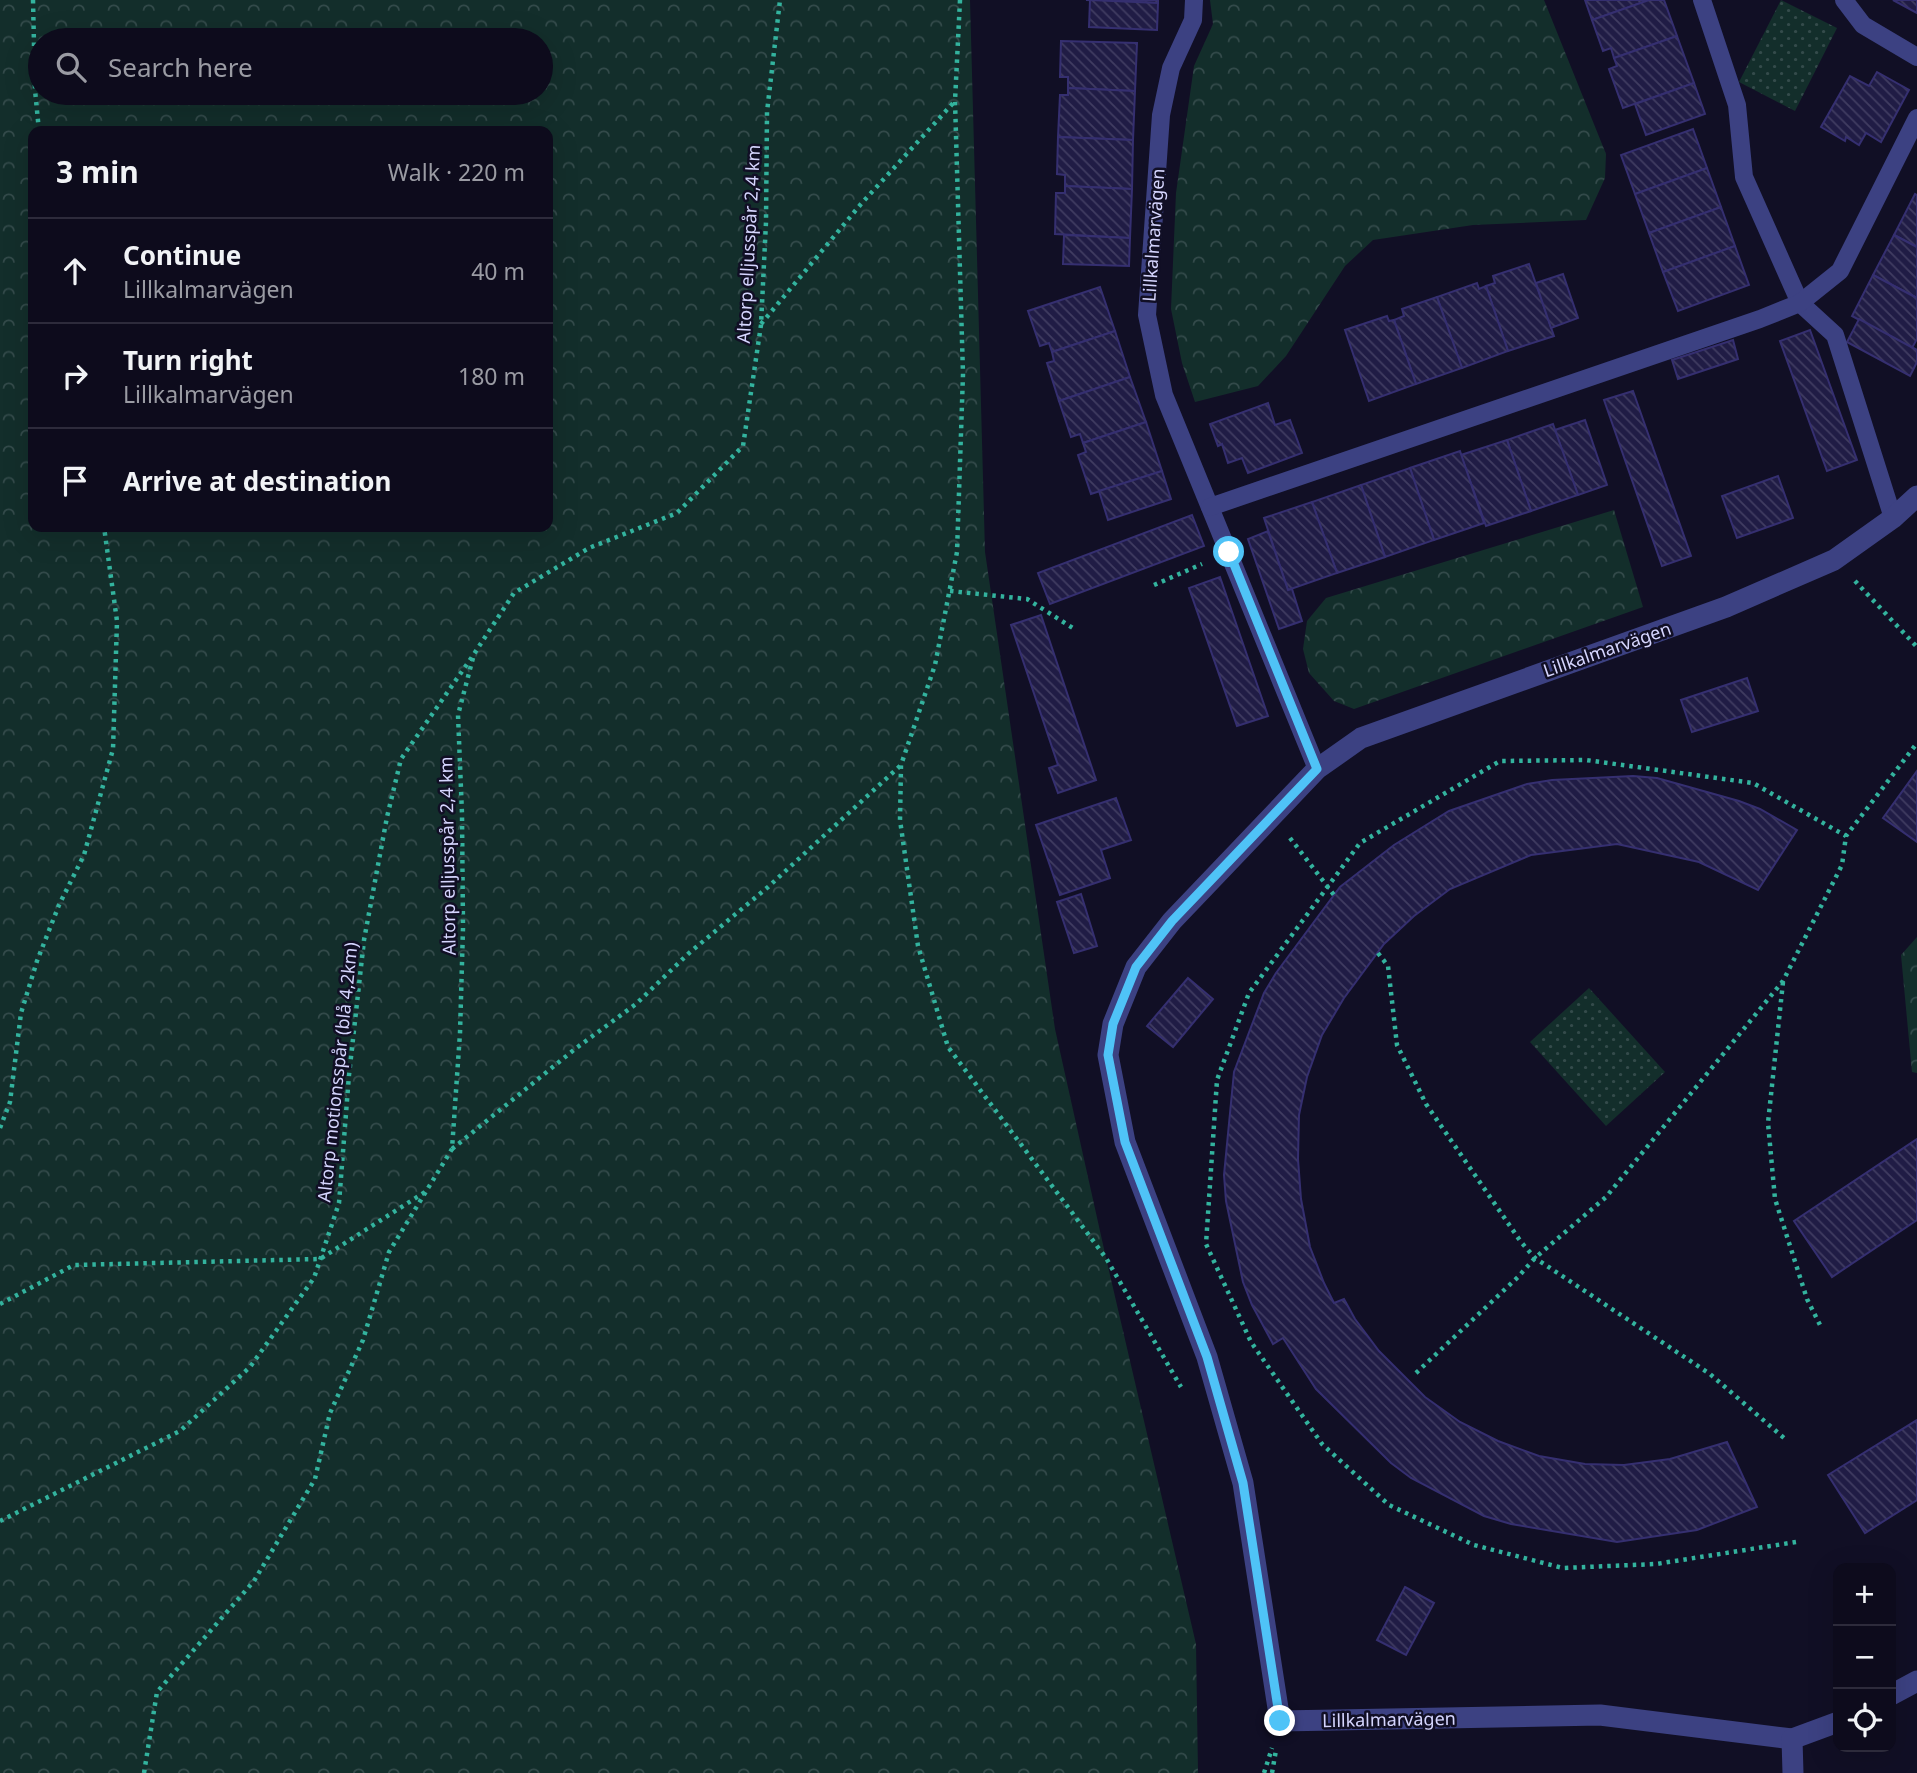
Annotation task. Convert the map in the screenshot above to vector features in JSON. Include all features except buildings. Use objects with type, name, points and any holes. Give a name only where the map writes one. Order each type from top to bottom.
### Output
[{"type":"street","name":"Lillkalmarvägen","points":[[1792,1739],[1600,1715],[1280,1721],[1243,1483],[1207,1357],[1125,1142],[1108,1055],[1113,1024],[1136,967],[1172,921],[1317,769],[1361,738],[1726,607],[1834,560],[1893,519],[1917,496]]},
{"type":"street","points":[[1896,1692],[1917,1681]]},
{"type":"street","points":[[1793,1773],[1792,1739],[1833,1724]]},
{"type":"lane","name":"Lillkalmarvägen","points":[[1194,0],[1193,20],[1171,68],[1161,115],[1147,315],[1164,395],[1317,769]]},
{"type":"lane","points":[[1702,0],[1737,105],[1744,177],[1800,303],[1835,335],[1893,519]]},
{"type":"lane","points":[[1844,0],[1863,25],[1917,57]]},
{"type":"lane","points":[[1210,507],[1735,328],[1800,303],[1840,271],[1917,118]]},
{"type":"path","points":[[33,0],[34,28]]},
{"type":"path","name":"Altorp elljusspår 2,4 km","points":[[145,1773],[157,1692],[254,1581],[315,1479],[330,1413],[363,1340],[389,1252],[452,1149],[460,1033],[463,928],[458,715],[474,654],[514,593],[589,548],[677,513],[743,446],[761,325],[767,112],[780,0]]},
{"type":"path","points":[[960,0],[955,101],[963,374],[957,552],[935,665],[901,765],[900,820],[918,946],[948,1047],[1106,1258],[1188,1398]]},
{"type":"path","points":[[761,325],[861,204],[955,101]]},
{"type":"path","points":[[36,105],[39,126]]},
{"type":"path","points":[[0,1128],[10,1102],[21,1013],[59,905],[84,855],[113,749],[117,621],[105,532]]},
{"type":"path","points":[[1154,584],[1229,552]]},
{"type":"path","points":[[1834,560],[1917,647]]},
{"type":"path","points":[[950,591],[1027,599],[1076,630]]},
{"type":"path","name":"Altorp motionsspår (blå 4,2km)","points":[[0,1521],[180,1431],[250,1367],[314,1278],[339,1203],[349,1075],[364,940],[387,817],[401,759],[474,654]]},
{"type":"path","points":[[1416,1373],[1535,1258],[1605,1197],[1783,981],[1842,865],[1846,836],[1917,743]]},
{"type":"path","points":[[1796,1542],[1656,1564],[1563,1568],[1474,1545],[1390,1505],[1322,1444],[1251,1342],[1206,1244],[1217,1080],[1249,993],[1360,843],[1500,761],[1586,760],[1753,783],[1846,836]]},
{"type":"path","points":[[452,1149],[575,1049],[636,1004],[688,954],[768,887],[901,765]]},
{"type":"path","points":[[1273,815],[1334,895]]},
{"type":"path","points":[[1377,953],[1388,966],[1397,1045],[1426,1104],[1500,1215],[1535,1258],[1710,1374],[1784,1438]]},
{"type":"path","points":[[1783,981],[1768,1124],[1775,1199],[1808,1299],[1822,1329]]},
{"type":"path","points":[[0,1304],[74,1265],[320,1259],[427,1191]]},
{"type":"green space","points":[[0,0],[970,0],[985,552],[1055,1029],[1196,1644],[1198,1773],[0,1773]]},
{"type":"green space","points":[[1210,0],[1544,0],[1606,154],[1605,178],[1586,220],[1473,225],[1373,240],[1345,266],[1286,356],[1258,386],[1195,402],[1182,363],[1171,309],[1176,193],[1194,66],[1213,24]]},
{"type":"green space","points":[[1781,0],[1837,28],[1795,111],[1739,82]]},
{"type":"green space","points":[[1614,510],[1643,607],[1354,709],[1334,701],[1309,673],[1303,649],[1307,621],[1326,598]]},
{"type":"green space","points":[[1917,937],[1917,1073],[1912,1072],[1901,955]]},
{"type":"green space","points":[[1589,988],[1665,1072],[1606,1126],[1530,1042]]},
{"type":"route","points":[[1229,552],[1317,769],[1172,921],[1136,967],[1113,1024],[1108,1055],[1125,1142],[1179,1280],[1225,1413],[1243,1483],[1280,1721]]}]
